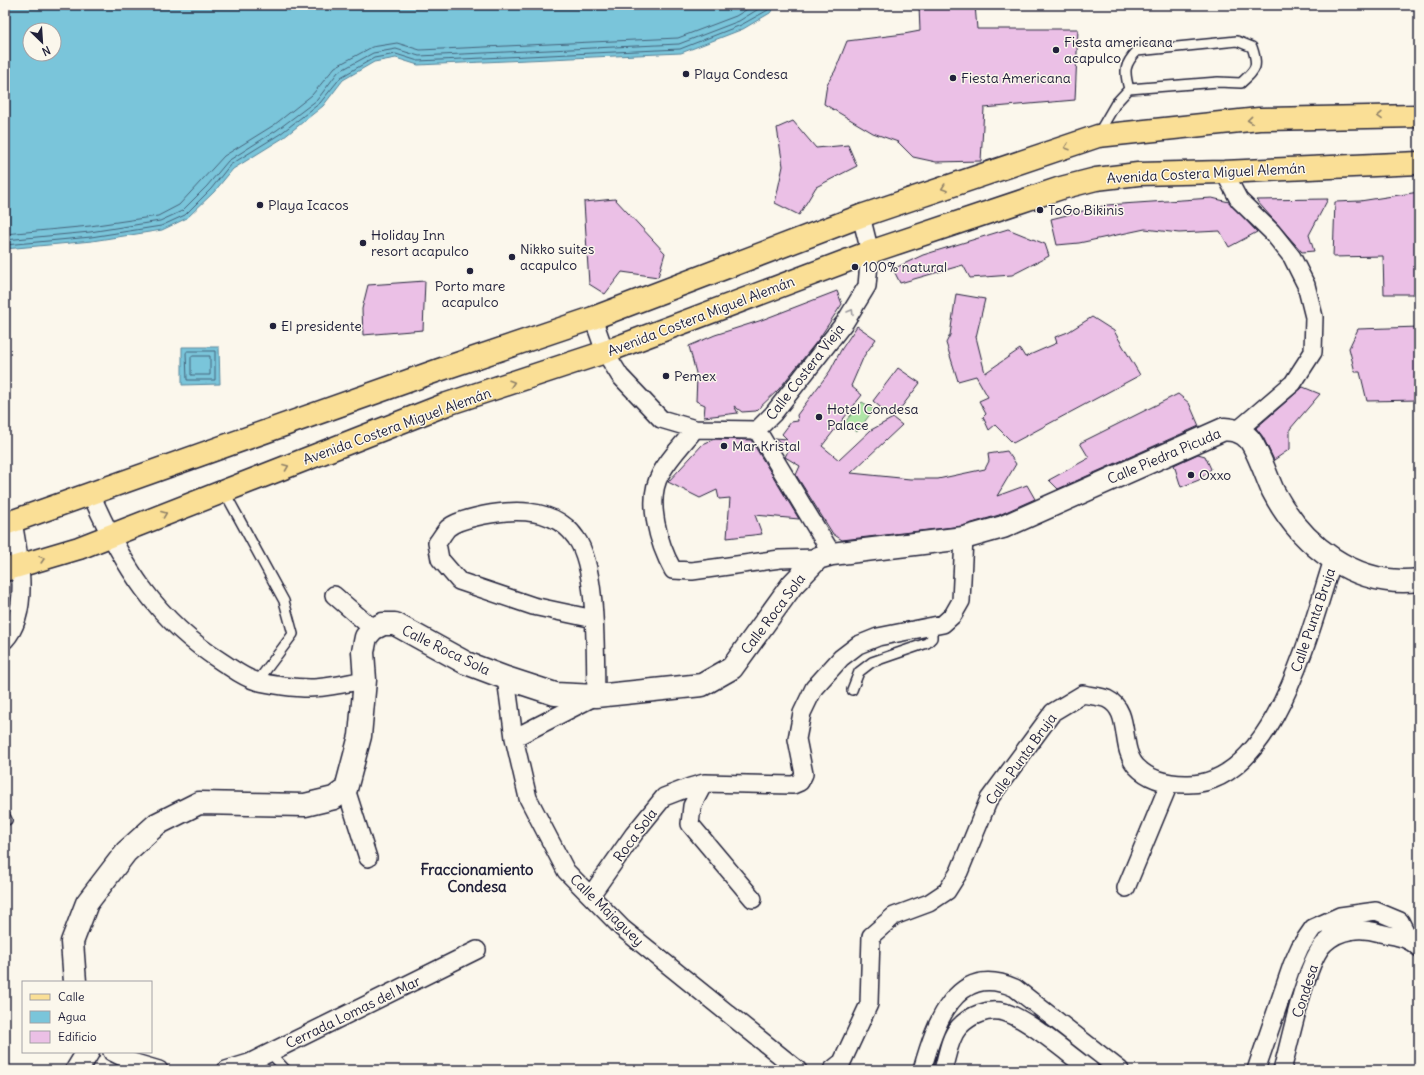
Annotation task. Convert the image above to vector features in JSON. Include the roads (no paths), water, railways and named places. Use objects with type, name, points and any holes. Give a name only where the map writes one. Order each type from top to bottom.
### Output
[{"type":"main road","points":[[9,523],[439,370],[593,318],[861,216],[1098,136],[1259,119],[1419,116]]},
{"type":"main road","name":"Avenida Costera Miguel Alemán","points":[[13,567],[79,548],[447,404],[605,352],[870,252],[1061,188],[1096,179],[1138,174],[1419,164]]},
{"type":"main road","name":"Calle Piedra Picuda","points":[[825,556],[964,538],[1003,527],[1224,429],[1238,430]]},
{"type":"main road","points":[[1238,430],[1249,439],[1274,492],[1313,545],[1333,560],[1357,572],[1390,579],[1419,580]]},
{"type":"main road","name":"Calle Roca Sola","points":[[373,629],[383,624],[395,624],[466,662],[506,678],[555,694],[596,696],[702,686],[732,668],[792,585],[825,556]]},
{"type":"main road","points":[[75,981],[72,942],[86,903],[126,852],[157,824],[199,803],[304,805],[334,798],[346,788],[360,736],[365,680],[363,652],[366,637],[373,629]]},
{"type":"main road","points":[[77,1070],[87,1053]]},
{"type":"street","name":"Calle Piedra Picuda","points":[[1224,172],[1239,200],[1272,232],[1292,257],[1306,285],[1314,317],[1313,352],[1293,383],[1238,430]]},
{"type":"street","name":"Calle Costera Vieja","points":[[593,318],[605,352],[620,376],[661,420],[695,429],[757,430],[773,414],[845,322],[867,286],[870,252],[861,216]]},
{"type":"street","name":"Calle Piedra Picuda","points":[[695,429],[660,473],[655,490],[653,512],[668,560],[673,570],[692,571],[780,558],[825,556]]},
{"type":"street","points":[[757,430],[825,556]]},
{"type":"street","points":[[92,494],[109,535],[136,581],[163,614],[202,650],[247,678],[257,682],[311,688],[365,680]]},
{"type":"street","points":[[514,738],[596,696],[594,619],[593,598],[584,555],[576,538],[556,519],[526,510],[482,514],[449,527],[437,543],[440,559],[459,582],[533,606],[594,619]]},
{"type":"street","points":[[5,640],[13,628],[18,613],[9,523]]},
{"type":"street","points":[[753,899],[690,824],[692,806],[697,785],[792,785],[800,782],[804,774],[797,739],[802,713],[814,688],[841,658],[858,645],[878,637],[944,624],[953,616],[960,601],[964,538]]},
{"type":"street","name":"Calle Punta Bruja","points":[[832,1070],[842,1062],[869,1004],[871,936],[894,916],[929,904],[947,891],[959,872],[989,799],[1053,712],[1083,694],[1107,699],[1118,708],[1122,717],[1128,752],[1136,765],[1150,777],[1169,784],[1190,784],[1211,779],[1233,769],[1253,750],[1285,700],[1333,560]]},
{"type":"street","points":[[334,595],[373,629]]},
{"type":"street","name":"Calle Majaguey","points":[[506,678],[514,738],[528,798],[566,871],[622,928],[798,1070]]},
{"type":"street","points":[[1126,888],[1169,784]]},
{"type":"street","name":"Roca Sola","points":[[591,895],[634,834],[664,797],[697,785]]},
{"type":"street","points":[[346,788],[368,858]]},
{"type":"street","points":[[1256,1070],[1292,965],[1300,947],[1312,928],[1340,916],[1376,911],[1400,921],[1414,944]]},
{"type":"street","name":"Condesa","points":[[1282,1070],[1309,972],[1324,943],[1344,931],[1369,930],[1414,944]]},
{"type":"street","name":"Cerrada Lomas del Mar","points":[[226,1070],[249,1063],[270,1053],[477,950]]},
{"type":"street","points":[[922,1070],[932,1037],[951,1000],[967,986],[985,980],[1001,981],[1015,988],[1120,1070]]},
{"type":"street","points":[[944,1070],[952,1040],[958,1027],[972,1017],[987,1011],[1003,1012],[1018,1018],[1090,1070]]},
{"type":"street","points":[[114,1053],[132,1062],[159,1070]]},
{"type":"lane","points":[[1098,136],[1116,103],[1129,89],[1218,82],[1241,83],[1255,69],[1257,59],[1252,47],[1237,41],[1138,52],[1129,60],[1125,72],[1129,89]]},
{"type":"lane","points":[[224,491],[284,601],[293,634],[257,682]]},
{"type":"lane","points":[[852,690],[859,672],[872,662],[927,643],[932,638],[932,627]]},
{"type":"lane","points":[[270,1053],[286,1070]]},
{"type":"water","points":[[5,5],[776,5],[770,13],[743,29],[681,53],[418,65],[396,58],[374,62],[343,80],[323,106],[283,138],[233,169],[214,192],[187,218],[162,230],[92,241],[5,249]]},
{"type":"water","points":[[182,347],[219,347],[220,384],[182,385]]},
{"type":"place","name":"Fiesta americana acapulco","points":[[1056,50]]},
{"type":"place","name":"Playa Condesa","points":[[686,74]]},
{"type":"place","name":"Fiesta Americana","points":[[953,78]]},
{"type":"place","name":"Playa Icacos","points":[[260,205]]},
{"type":"place","name":"ToGo Bikinis","points":[[1040,210]]},
{"type":"place","name":"Holiday Inn resort acapulco","points":[[363,243]]},
{"type":"place","name":"Nikko suites acapulco","points":[[512,257]]},
{"type":"place","name":"100% natural","points":[[855,267]]},
{"type":"place","name":"Porto mare acapulco","points":[[470,271]]},
{"type":"place","name":"El presidente","points":[[273,326]]},
{"type":"place","name":"Pemex","points":[[666,376]]},
{"type":"place","name":"Hotel Condesa Palace","points":[[819,417]]},
{"type":"place","name":"Mar Kristal","points":[[724,446]]},
{"type":"place","name":"Oxxo","points":[[1191,475]]},
{"type":"district","name":"Fraccionamiento Condesa","points":[[477,878]]}]
